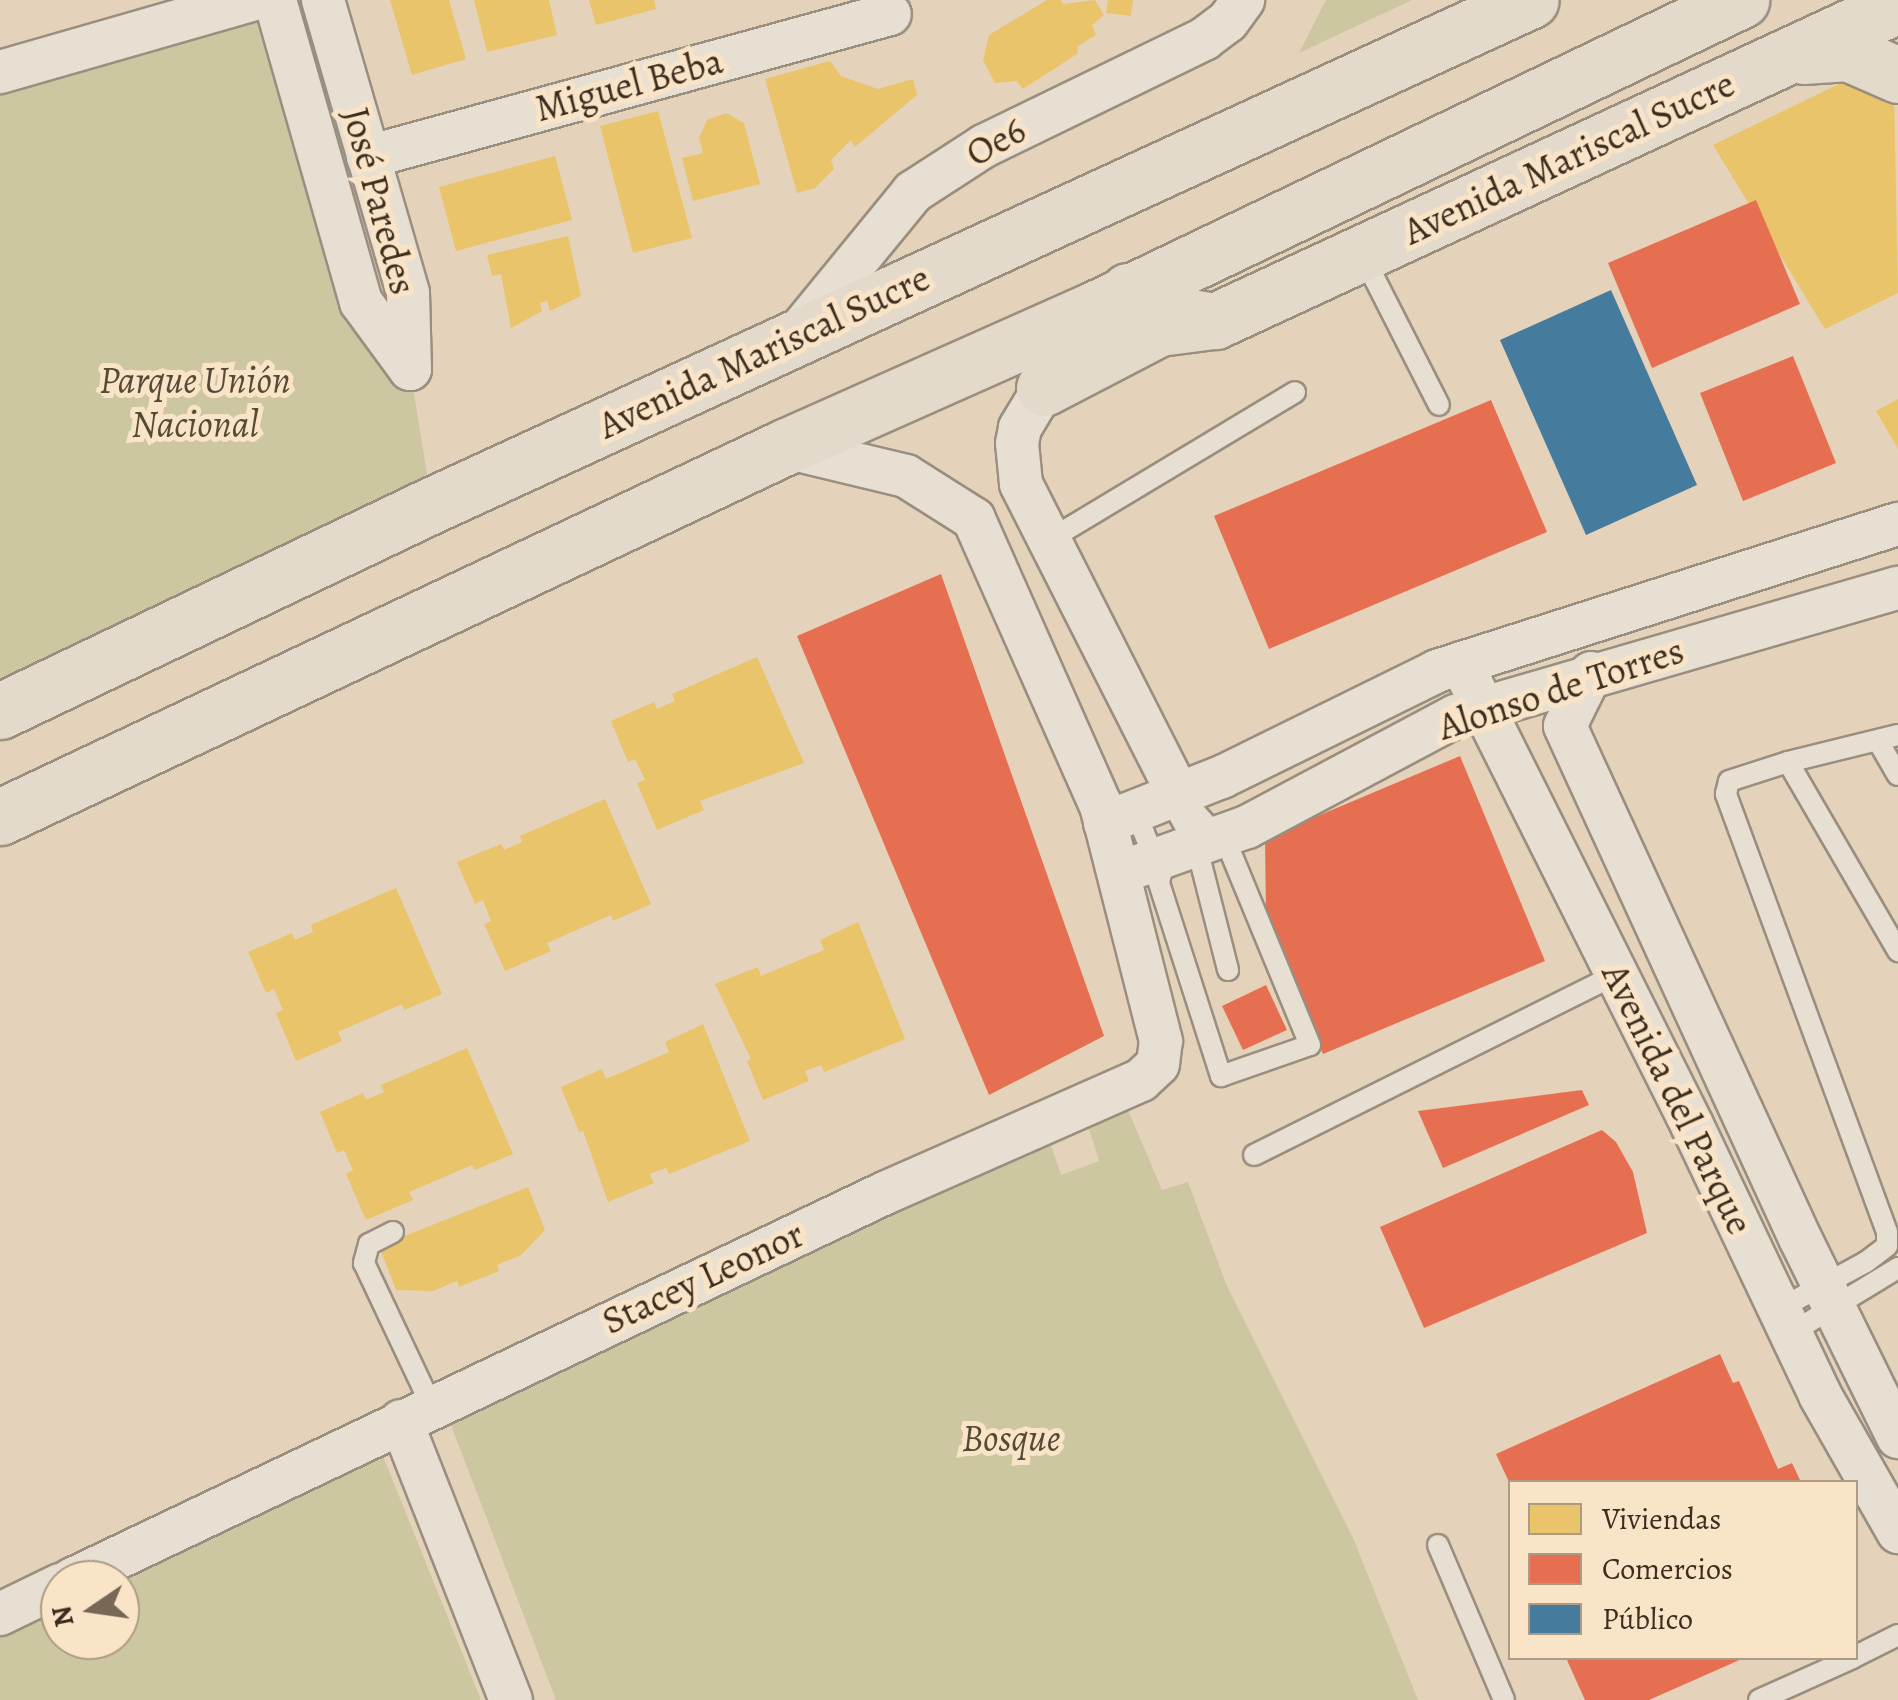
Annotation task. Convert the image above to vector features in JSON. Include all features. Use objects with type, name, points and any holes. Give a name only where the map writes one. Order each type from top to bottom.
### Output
[{"type":"main road","name":"Avenida Mariscal Sucre","points":[[0,710],[432,504],[1530,0]]},
{"type":"main road","name":"Avenida Mariscal Sucre","points":[[0,817],[786,447],[1110,301],[1732,4]]},
{"type":"main road","name":"Avenida Mariscal Sucre","points":[[1044,388],[1159,328],[1215,320],[1898,5]]},
{"type":"main road","points":[[1762,68],[1834,51],[1864,57],[1898,75]]},
{"type":"main road","points":[[1110,301],[1215,320]]},
{"type":"street","points":[[0,72],[251,0]]},
{"type":"street","name":"José Paredes","points":[[275,0],[361,302],[410,368],[408,293],[323,0]]},
{"type":"street","name":"Oe6","points":[[792,340],[913,192],[984,146],[1204,40],[1228,21],[1243,0]]},
{"type":"street","name":"Miguel Beba","points":[[368,157],[890,14]]},
{"type":"street","points":[[1110,301],[1044,388],[1026,416],[1017,444],[1021,484],[1049,540],[1147,806],[1138,867]]},
{"type":"street","points":[[786,447],[906,476],[974,520],[1147,806]]},
{"type":"street","name":"Alonso de Torres","points":[[1147,806],[1222,777],[1437,671],[1898,524]]},
{"type":"street","name":"Alonso de Torres","points":[[1138,867],[1210,842],[1484,706],[1898,588]]},
{"type":"street","name":"Avenida del Parque","points":[[1461,663],[1785,1321],[1898,1532]]},
{"type":"street","name":"Avenida del Parque","points":[[1591,673],[1565,726],[1898,1437]]},
{"type":"street","name":"Stacey Leonor","points":[[114,1560],[885,1193],[1141,1080],[1158,1064],[1162,1041],[1138,867]]},
{"type":"street","points":[[417,1414],[510,1700]]},
{"type":"street","points":[[0,1614],[40,1595]]},
{"type":"lane","points":[[1362,254],[1439,405]]},
{"type":"lane","points":[[1049,540],[1294,392]]},
{"type":"lane","points":[[1829,1296],[1887,1246],[1887,1232],[1726,794],[1729,781],[1888,738],[1898,775]]},
{"type":"lane","points":[[1788,762],[1898,951]]},
{"type":"lane","points":[[1138,867],[1159,884],[1220,1076],[1310,1045],[1210,842],[1147,806]]},
{"type":"lane","points":[[1210,842],[1228,970]]},
{"type":"lane","points":[[1254,1154],[1617,974]]},
{"type":"lane","points":[[393,1232],[368,1244],[364,1263],[417,1414]]},
{"type":"lane","points":[[1785,1321],[1829,1296],[1898,1268]]},
{"type":"lane","points":[[1438,1544],[1504,1700]]},
{"type":"lane","points":[[1858,1655],[1898,1635]]},
{"type":"lane","points":[[1759,1700],[1847,1660]]},
{"type":"green space","name":"Parque Unión Nacional","points":[[275,0],[361,302],[410,369],[432,505],[0,708],[0,72]]},
{"type":"green space","points":[[1326,0],[1412,0],[1299,53]]},
{"type":"green space","name":"Bosque","points":[[1128,1110],[1162,1190],[1188,1182],[1227,1286],[1353,1538],[1418,1700],[556,1700],[443,1404],[1048,1136],[1061,1175],[1099,1161],[1088,1125]]},
{"type":"green space","points":[[381,1451],[481,1700],[0,1700],[0,1621],[40,1601],[40,1660],[140,1660],[140,1570]]},
{"type":"building: Viviendas","points":[[390,0],[449,0],[466,59],[412,75]]},
{"type":"building: Viviendas","points":[[474,0],[549,0],[557,35],[487,52]]},
{"type":"building: Viviendas","points":[[589,0],[654,0],[656,9],[596,25]]},
{"type":"building: Viviendas","points":[[1047,0],[1061,0],[1063,4],[1095,0],[1104,15],[1092,25],[1096,35],[1078,46],[1077,54],[1023,89],[1017,81],[995,83],[983,60],[989,35]]},
{"type":"building: Viviendas","points":[[1108,0],[1133,0],[1131,16],[1106,13]]},
{"type":"building: Viviendas","points":[[830,61],[841,76],[878,89],[913,79],[917,95],[855,147],[851,140],[831,160],[834,169],[815,188],[797,193],[765,79]]},
{"type":"building: Viviendas","points":[[1845,81],[1894,87],[1898,293],[1825,329],[1713,145]]},
{"type":"building: Viviendas","points":[[658,111],[692,238],[633,253],[600,126]]},
{"type":"building: Viviendas","points":[[726,113],[744,123],[760,184],[693,201],[682,158],[703,153],[699,138],[707,120]]},
{"type":"building: Viviendas","points":[[555,156],[572,220],[456,251],[439,187]]},
{"type":"building: Viviendas","points":[[568,236],[581,296],[550,311],[547,301],[540,303],[542,311],[511,328],[501,274],[492,276],[487,255]]},
{"type":"building: Viviendas","points":[[1898,399],[1898,449],[1876,411]]},
{"type":"building: Viviendas","points":[[757,657],[804,763],[700,801],[704,810],[657,830],[637,783],[645,780],[635,759],[628,762],[611,721],[654,702],[657,709],[675,701],[672,694]]},
{"type":"building: Viviendas","points":[[605,799],[651,904],[613,921],[611,915],[547,943],[551,951],[505,971],[484,924],[491,921],[483,900],[475,904],[457,862],[501,844],[504,850],[522,842],[520,836]]},
{"type":"building: Viviendas","points":[[396,888],[442,994],[404,1010],[402,1004],[338,1032],[342,1041],[296,1061],[276,1013],[283,1010],[274,989],[266,993],[248,952],[292,933],[295,940],[313,932],[311,925]]},
{"type":"building: Viviendas","points":[[858,922],[905,1039],[824,1072],[821,1065],[805,1071],[809,1081],[763,1100],[747,1061],[751,1059],[715,984],[758,967],[761,976],[824,950],[820,940]]},
{"type":"building: Viviendas","points":[[703,1024],[750,1141],[669,1174],[666,1168],[650,1174],[654,1183],[608,1202],[583,1131],[579,1132],[561,1087],[602,1069],[606,1079],[669,1052],[665,1042]]},
{"type":"building: Viviendas","points":[[467,1048],[513,1154],[475,1170],[472,1165],[409,1192],[413,1200],[366,1220],[346,1174],[353,1170],[344,1150],[337,1153],[320,1112],[363,1093],[366,1100],[384,1092],[381,1085]]},
{"type":"building: Viviendas","points":[[528,1187],[545,1230],[521,1255],[497,1265],[499,1271],[459,1287],[457,1281],[433,1291],[396,1290],[379,1246]]},
{"type":"building: Comercios","points":[[1756,200],[1800,304],[1652,368],[1608,263]]},
{"type":"building: Comercios","points":[[1793,356],[1836,463],[1743,501],[1700,393]]},
{"type":"building: Comercios","points":[[1491,400],[1547,532],[1269,649],[1214,516]]},
{"type":"building: Comercios","points":[[941,574],[1104,1036],[989,1095],[797,636]]},
{"type":"building: Comercios","points":[[1460,756],[1545,961],[1323,1054],[1266,917],[1265,838]]},
{"type":"building: Comercios","points":[[1266,985],[1287,1030],[1243,1050],[1222,1006]]},
{"type":"building: Comercios","points":[[1582,1090],[1589,1105],[1443,1168],[1418,1111]]},
{"type":"building: Comercios","points":[[1602,1130],[1616,1142],[1633,1172],[1647,1233],[1424,1328],[1380,1227]]},
{"type":"building: Comercios","points":[[1720,1354],[1733,1383],[1739,1381],[1778,1469],[1792,1463],[1800,1480],[1508,1480],[1496,1454]]},
{"type":"building: Comercios","points":[[1567,1660],[1739,1660],[1649,1700],[1585,1700]]},
{"type":"building: Público","points":[[1611,290],[1697,485],[1586,535],[1500,340]]}]
